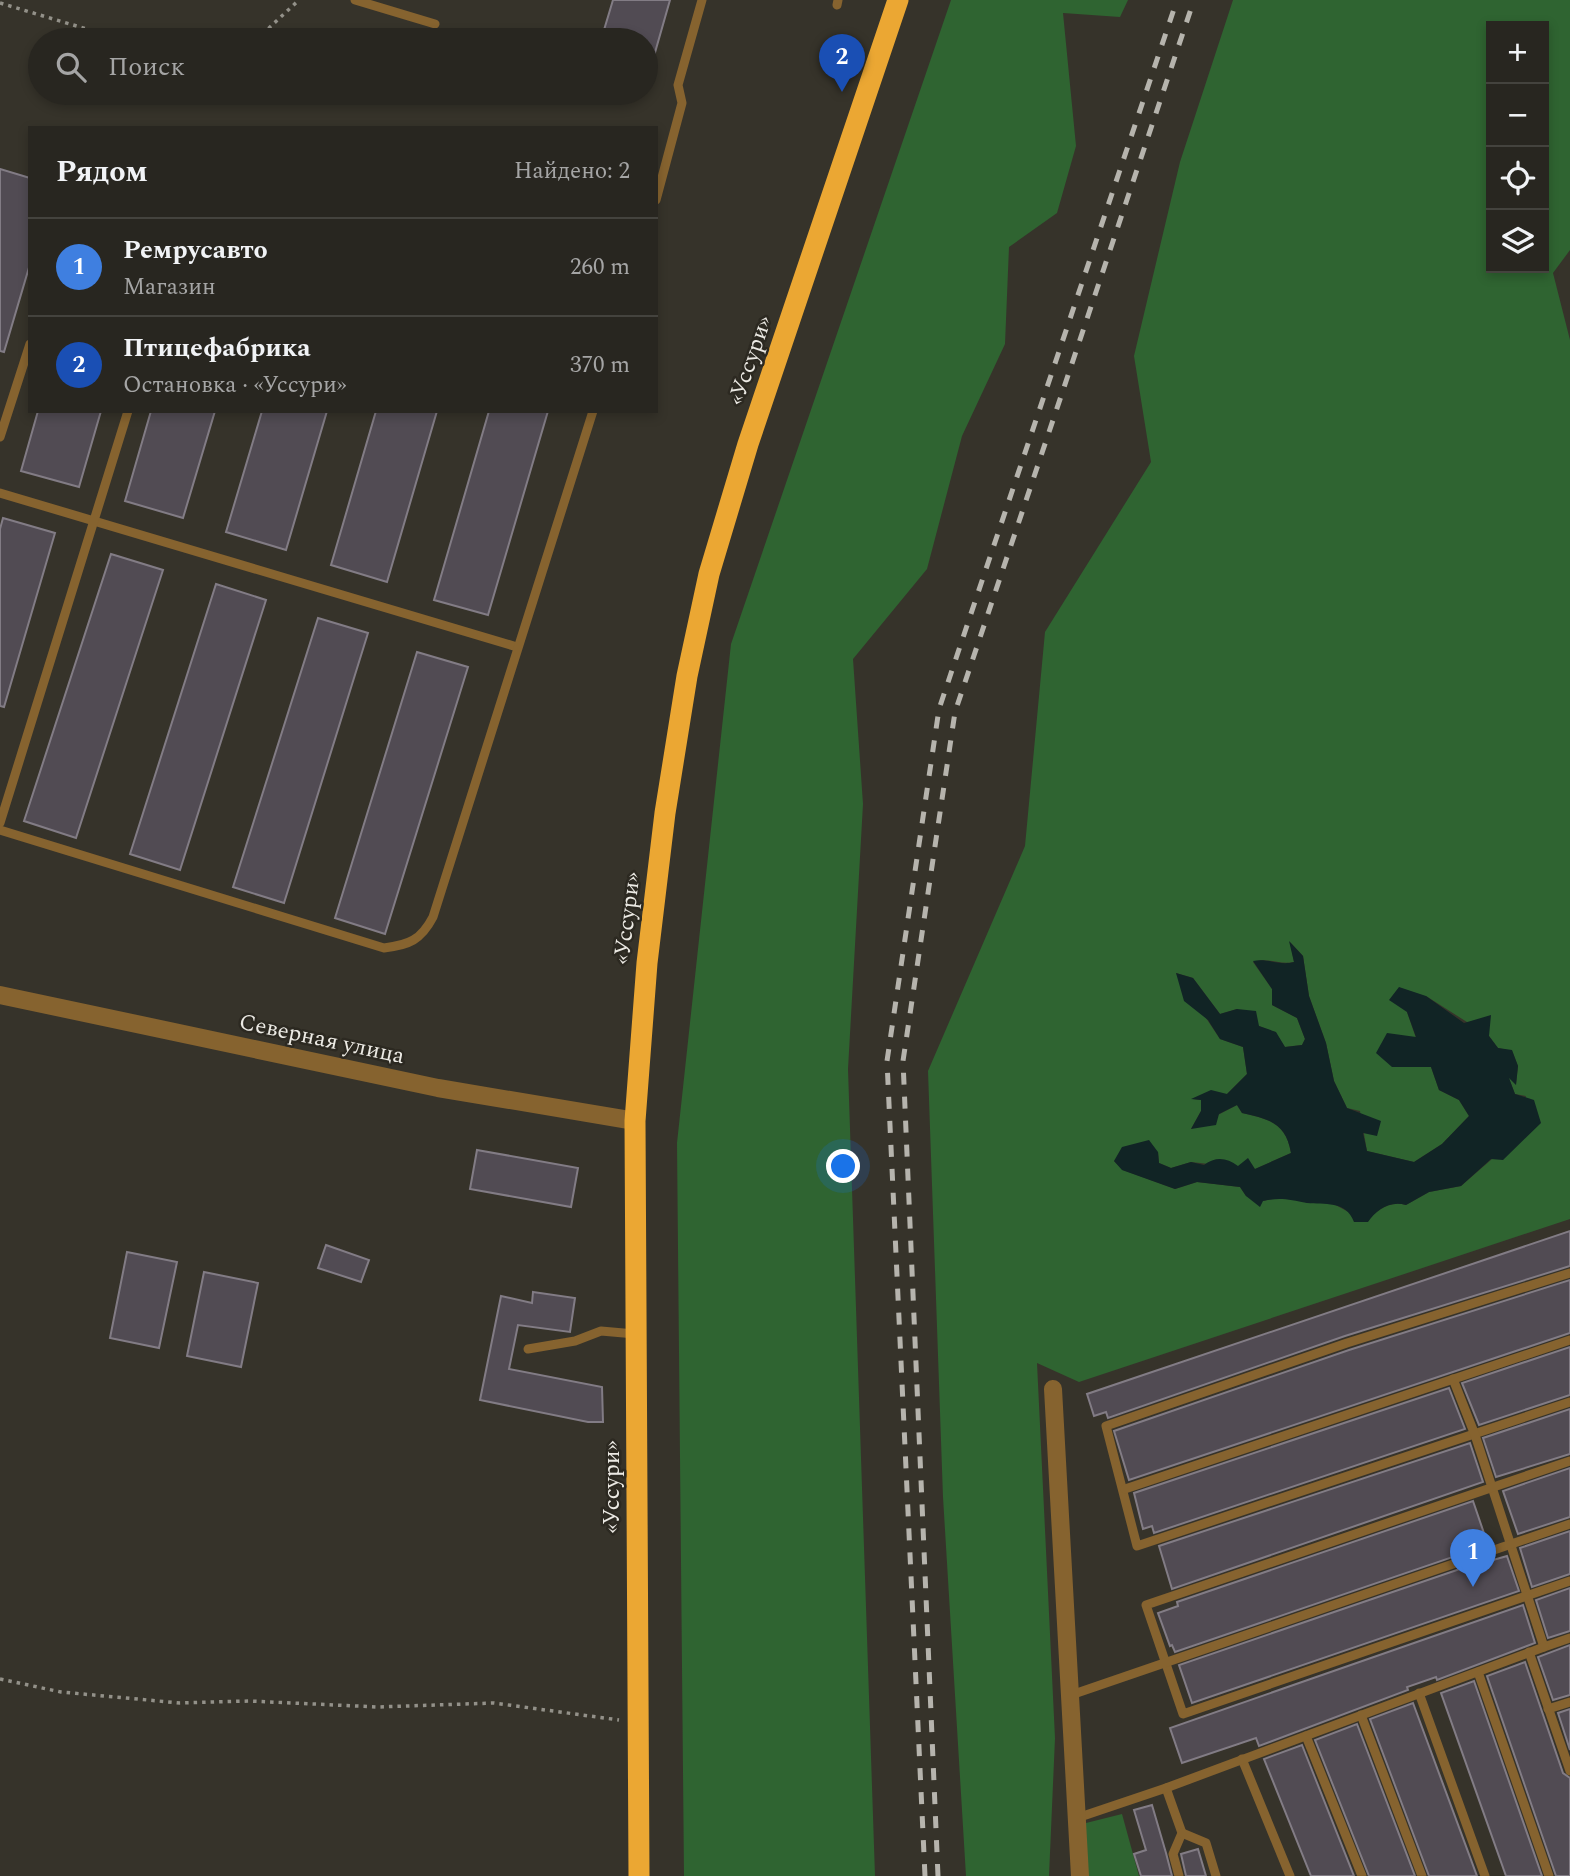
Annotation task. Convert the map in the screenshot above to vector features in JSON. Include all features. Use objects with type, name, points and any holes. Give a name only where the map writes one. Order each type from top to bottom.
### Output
[{"type":"highway","name":"«Уссури»","points":[[639,1876],[635,1121],[647,963],[665,813],[687,676],[709,574],[753,431],[898,0]]},
{"type":"street","name":"Северная улица","points":[[0,995],[438,1088],[635,1121]]},
{"type":"street","points":[[1052,1390],[1071,1695],[1074,1876]]},
{"type":"street","points":[[1075,1818],[1080,1876]]},
{"type":"lane","points":[[355,0],[375,3],[435,24]]},
{"type":"lane","points":[[658,193],[682,103],[678,85],[702,0]]},
{"type":"lane","points":[[0,437],[28,350]]},
{"type":"lane","points":[[0,823],[127,413]]},
{"type":"lane","points":[[0,830],[383,948],[406,946],[423,936],[433,917],[592,413]]},
{"type":"lane","points":[[0,493],[517,647]]},
{"type":"lane","points":[[1570,1273],[1347,1343],[1106,1426],[1125,1489],[1137,1546],[1325,1481],[1475,1435],[1570,1402]]},
{"type":"lane","points":[[528,1349],[575,1341],[601,1332],[637,1334]]},
{"type":"lane","points":[[1125,1489],[1570,1340]]},
{"type":"lane","points":[[1453,1379],[1475,1435],[1544,1647]]},
{"type":"lane","points":[[1570,1461],[1146,1605],[1183,1714],[1570,1581]]},
{"type":"lane","points":[[1071,1695],[1570,1524]]},
{"type":"lane","points":[[1075,1818],[1166,1788],[1570,1638]]},
{"type":"lane","points":[[1529,1652],[1569,1768]]},
{"type":"lane","points":[[1478,1672],[1549,1876]]},
{"type":"lane","points":[[1419,1693],[1485,1876]]},
{"type":"lane","points":[[1548,1709],[1570,1702]]},
{"type":"lane","points":[[1361,1715],[1422,1876]]},
{"type":"lane","points":[[1306,1735],[1362,1876]]},
{"type":"lane","points":[[1242,1759],[1290,1876]]},
{"type":"lane","points":[[1166,1788],[1182,1833],[1173,1854],[1179,1876]]},
{"type":"lane","points":[[1182,1833],[1206,1843],[1216,1876]]},
{"type":"path","points":[[269,28],[299,0]]},
{"type":"path","points":[[0,3],[84,28]]},
{"type":"path","points":[[0,1679],[61,1692],[180,1703],[249,1701],[378,1707],[494,1703],[638,1723]]},
{"type":"green space","points":[[951,0],[1128,0],[1120,17],[1063,13],[1076,146],[1057,213],[1009,247],[1005,344],[962,436],[927,569],[853,659],[863,804],[848,1069],[875,1876],[684,1876],[677,1143],[731,644]]},
{"type":"green space","points":[[1233,0],[1570,0],[1570,250],[1553,273],[1570,340],[1570,1219],[1079,1382],[1037,1363],[1055,1738],[1049,1876],[966,1876],[943,1497],[928,1071],[1025,846],[1045,632],[1151,462],[1134,356],[1180,162]],"holes":[[[1290,942],[1303,956],[1309,996],[1326,1043],[1334,1081],[1347,1108],[1360,1111],[1367,1151],[1414,1162],[1442,1144],[1469,1116],[1459,1100],[1439,1090],[1431,1067],[1392,1067],[1416,1038],[1407,1012],[1426,996],[1489,1036],[1498,1048],[1512,1051],[1518,1066],[1516,1084],[1508,1076],[1515,1094],[1526,1096],[1503,1159],[1492,1159],[1461,1186],[1429,1192],[1406,1205],[1389,1205],[1379,1210],[1367,1222],[1330,1202],[1309,1203],[1282,1197],[1263,1201],[1246,1196],[1240,1187],[1197,1182],[1175,1189],[1123,1170],[1114,1161],[1158,1152],[1159,1163],[1171,1168],[1191,1162],[1255,1169],[1291,1153],[1285,1135],[1275,1124],[1242,1113],[1237,1105],[1191,1129],[1201,1111],[1201,1100],[1193,1099],[1226,1095],[1247,1074],[1243,1047],[1220,1039],[1176,973],[1193,978],[1220,1014],[1237,1009],[1259,1026],[1275,1032],[1285,1047],[1302,1045],[1305,1039],[1297,1018],[1272,1005],[1272,989],[1253,962],[1294,962]]]},
{"type":"green space","points":[[1122,1814],[1139,1876],[1086,1876],[1086,1823]]},
{"type":"water","points":[[1289,941],[1303,956],[1309,996],[1326,1043],[1334,1081],[1347,1108],[1381,1121],[1377,1136],[1363,1133],[1367,1151],[1414,1162],[1442,1144],[1469,1116],[1459,1100],[1439,1090],[1431,1067],[1392,1067],[1376,1053],[1387,1033],[1416,1037],[1407,1012],[1389,1000],[1399,987],[1426,996],[1464,1023],[1491,1015],[1489,1036],[1498,1048],[1512,1050],[1518,1066],[1516,1085],[1509,1078],[1515,1094],[1534,1100],[1541,1123],[1503,1160],[1491,1159],[1461,1186],[1429,1192],[1406,1205],[1389,1205],[1379,1210],[1368,1222],[1354,1222],[1346,1210],[1334,1205],[1275,1199],[1263,1201],[1260,1207],[1246,1196],[1240,1187],[1197,1182],[1175,1189],[1122,1170],[1114,1161],[1122,1147],[1149,1140],[1158,1152],[1159,1163],[1171,1168],[1191,1162],[1204,1165],[1221,1159],[1238,1166],[1248,1158],[1255,1169],[1291,1153],[1285,1135],[1275,1124],[1242,1113],[1237,1105],[1219,1114],[1216,1125],[1191,1129],[1201,1111],[1201,1100],[1191,1099],[1211,1090],[1227,1094],[1247,1074],[1243,1047],[1220,1039],[1208,1020],[1184,1001],[1176,973],[1193,978],[1220,1014],[1237,1009],[1256,1011],[1259,1026],[1276,1032],[1285,1047],[1302,1045],[1305,1039],[1297,1018],[1272,1005],[1272,989],[1253,961],[1294,962]]},
{"type":"building","points":[[613,0],[670,0],[658,42],[658,28],[605,28]]},
{"type":"building","points":[[0,169],[28,177],[28,271],[4,352],[0,351]]},
{"type":"building","points":[[37,413],[100,413],[79,487],[21,471]]},
{"type":"building","points":[[150,413],[214,413],[183,518],[125,501]]},
{"type":"building","points":[[261,413],[326,413],[286,550],[226,532]]},
{"type":"building","points":[[375,413],[436,413],[387,582],[331,565]]},
{"type":"building","points":[[488,413],[547,413],[488,615],[434,600]]},
{"type":"building","points":[[3,518],[55,533],[4,707],[0,706],[0,529]]},
{"type":"building","points":[[111,554],[163,570],[76,838],[24,821]]},
{"type":"building","points":[[216,584],[266,600],[180,870],[130,854]]},
{"type":"building","points":[[318,618],[368,633],[284,903],[233,887]]},
{"type":"building","points":[[417,652],[468,667],[385,934],[335,918]]},
{"type":"building","points":[[477,1150],[578,1168],[571,1207],[470,1189]]},
{"type":"building","points":[[1570,1231],[1570,1266],[1345,1336],[1108,1418],[1106,1412],[1094,1416],[1087,1394]]},
{"type":"building","points":[[326,1245],[369,1260],[361,1282],[318,1268]]},
{"type":"building","points":[[127,1252],[177,1262],[159,1348],[110,1338]]},
{"type":"building","points":[[204,1272],[258,1283],[241,1367],[187,1356]]},
{"type":"building","points":[[1570,1280],[1570,1333],[1129,1480],[1114,1431],[1349,1350]]},
{"type":"building","points":[[533,1292],[575,1298],[570,1332],[518,1325],[509,1369],[602,1387],[603,1422],[588,1422],[480,1400],[501,1296],[532,1303]]},
{"type":"building","points":[[1570,1347],[1570,1395],[1479,1425],[1462,1383]]},
{"type":"building","points":[[1449,1388],[1465,1429],[1154,1533],[1152,1526],[1143,1529],[1134,1493]]},
{"type":"building","points":[[1570,1409],[1570,1454],[1496,1477],[1483,1438]]},
{"type":"building","points":[[1470,1443],[1483,1482],[1172,1589],[1159,1546]]},
{"type":"building","points":[[1570,1468],[1570,1517],[1518,1534],[1503,1491]]},
{"type":"building","points":[[1473,1501],[1488,1545],[1175,1652],[1172,1645],[1170,1646],[1158,1613],[1178,1606],[1177,1602]]},
{"type":"building","points":[[1570,1531],[1570,1574],[1532,1587],[1520,1548]]},
{"type":"building","points":[[1507,1556],[1519,1591],[1192,1703],[1179,1665],[1492,1558],[1493,1560]]},
{"type":"building","points":[[1570,1588],[1570,1631],[1548,1638],[1536,1600]]},
{"type":"building","points":[[1523,1605],[1535,1643],[1437,1680],[1436,1677],[1407,1687],[1408,1690],[1259,1746],[1256,1738],[1182,1763],[1170,1728]]},
{"type":"building","points":[[1570,1645],[1570,1695],[1553,1700],[1538,1657]]},
{"type":"building","points":[[1525,1662],[1563,1773],[1570,1778],[1570,1876],[1556,1876],[1487,1676]]},
{"type":"building","points":[[1474,1681],[1542,1876],[1506,1876],[1441,1693]]},
{"type":"building","points":[[1413,1703],[1477,1876],[1429,1876],[1370,1719]]},
{"type":"building","points":[[1570,1709],[1570,1750],[1558,1713]]},
{"type":"building","points":[[1357,1724],[1415,1876],[1369,1876],[1315,1740]]},
{"type":"building","points":[[1302,1745],[1354,1876],[1311,1876],[1264,1759]]},
{"type":"building","points":[[1152,1805],[1172,1876],[1141,1876],[1134,1854],[1146,1850],[1134,1810]]},
{"type":"building","points":[[1198,1849],[1206,1876],[1186,1876],[1181,1854]]},
{"type":"railway","points":[[925,1876],[887,1061],[939,709],[1177,0]]},
{"type":"railway","points":[[938,1876],[903,1061],[955,712],[1194,0]]},
{"type":"place","name":"Птицефабрика","points":[[842,92]]},
{"type":"place","name":"Ремрусавто","points":[[1473,1587]]}]
